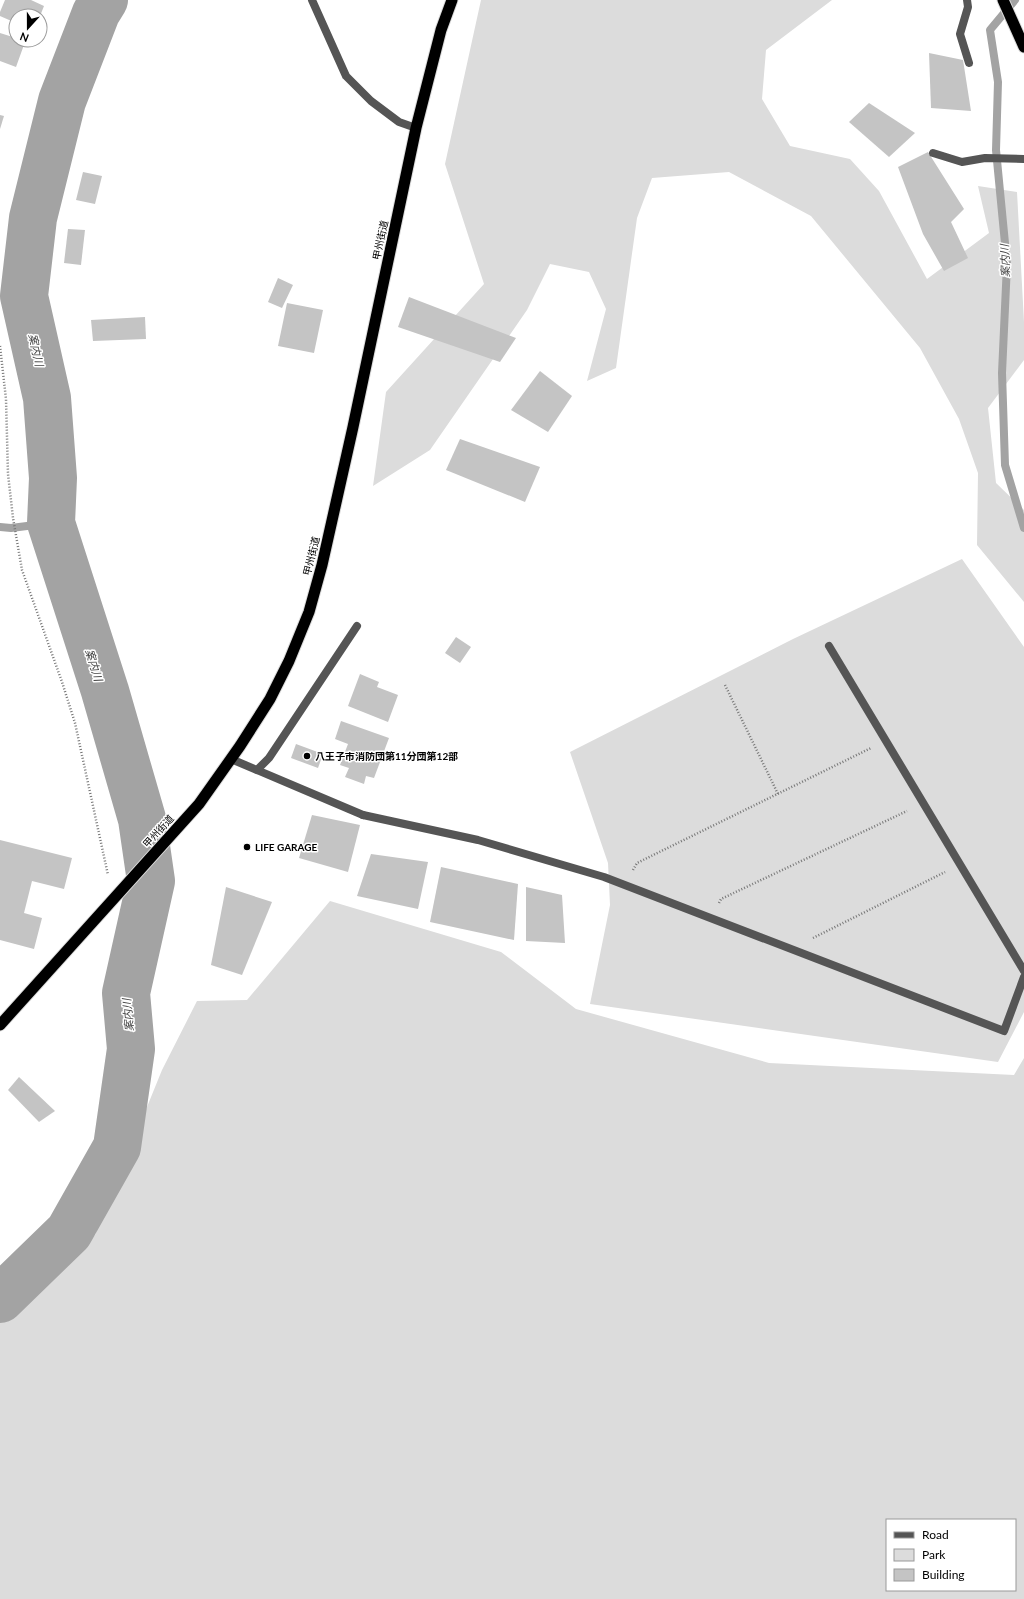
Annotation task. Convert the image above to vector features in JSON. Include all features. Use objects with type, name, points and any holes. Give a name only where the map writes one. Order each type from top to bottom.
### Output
[{"type":"highway","name":"甲州街道","points":[[0,1025],[199,804],[231,759],[270,699],[289,661],[311,605],[322,565],[355,420],[416,128],[441,30],[452,0]]},
{"type":"highway","points":[[1003,0],[1024,47]]},
{"type":"street","points":[[312,0],[346,76],[370,101],[399,122],[416,128]]},
{"type":"street","points":[[967,0],[968,7],[960,34],[970,63]]},
{"type":"street","points":[[933,153],[962,162],[985,158],[1020,159]]},
{"type":"street","points":[[256,770],[269,758],[357,626]]},
{"type":"street","points":[[829,646],[1024,971]]},
{"type":"street","points":[[231,759],[363,815],[478,840],[604,877],[1004,1030],[1024,977]]},
{"type":"path","points":[[0,346],[6,399],[8,474],[13,518],[22,570],[75,723],[103,858],[114,899]]},
{"type":"path","points":[[725,685],[778,794]]},
{"type":"path","points":[[626,885],[637,863],[886,741]]},
{"type":"path","points":[[710,917],[721,899],[923,803]]},
{"type":"path","points":[[804,953],[812,938],[950,869],[959,862]]},
{"type":"green space","points":[[481,0],[832,0],[766,50],[762,99],[790,146],[850,159],[879,191],[927,279],[989,233],[978,186],[1017,192],[1024,322],[1024,360],[988,408],[996,483],[1024,510],[1024,602],[977,545],[978,473],[959,419],[920,348],[811,216],[729,172],[652,178],[637,218],[616,368],[587,381],[606,309],[589,272],[550,264],[527,310],[430,450],[373,486],[386,392],[484,284],[445,164]]},
{"type":"green space","points":[[962,559],[1024,647],[1024,1012],[998,1062],[590,1004],[610,905],[608,863],[570,752],[793,639]]},
{"type":"green space","points":[[330,901],[501,952],[576,1009],[769,1063],[1014,1075],[1024,1058],[1024,1599],[0,1599],[0,1279],[95,1235],[162,1070],[197,1001],[247,1000]]},
{"type":"building","points":[[5,0],[31,0],[44,6],[43,8],[8,8],[8,20],[0,16]]},
{"type":"building","points":[[0,33],[8,36],[8,48],[23,48],[16,67],[0,61]]},
{"type":"building","points":[[929,53],[963,60],[971,111],[931,108]]},
{"type":"building","points":[[869,103],[915,133],[889,157],[849,122]]},
{"type":"building","points":[[0,115],[4,116],[0,129]]},
{"type":"building","points":[[928,152],[964,209],[951,222],[968,258],[944,271],[923,234],[898,167]]},
{"type":"building","points":[[83,172],[102,176],[95,204],[76,200]]},
{"type":"building","points":[[68,229],[85,230],[81,265],[64,263]]},
{"type":"building","points":[[278,278],[293,285],[282,308],[268,302]]},
{"type":"building","points":[[409,297],[516,338],[500,362],[398,327]]},
{"type":"building","points":[[287,303],[323,310],[314,353],[278,346]]},
{"type":"building","points":[[145,317],[146,339],[93,341],[91,320]]},
{"type":"building","points":[[540,371],[572,396],[548,432],[511,410]]},
{"type":"building","points":[[460,439],[540,467],[525,502],[446,470]]},
{"type":"building","points":[[456,637],[471,647],[460,663],[445,653]]},
{"type":"building","points":[[360,674],[379,682],[377,687],[398,695],[388,722],[348,706]]},
{"type":"building","points":[[341,721],[389,738],[374,778],[366,776],[364,784],[345,777],[349,768],[340,765],[348,744],[335,739]]},
{"type":"building","name":"八王子市消防団第11分団第12部","points":[[296,744],[323,754],[318,768],[291,758]]},
{"type":"building","points":[[312,815],[360,825],[348,872],[299,858]]},
{"type":"building","points":[[0,840],[72,858],[64,889],[32,881],[24,913],[42,918],[34,949],[0,940]]},
{"type":"building","points":[[371,854],[428,862],[418,909],[357,896]]},
{"type":"building","points":[[441,867],[518,884],[514,940],[430,922]]},
{"type":"building","points":[[226,887],[272,902],[242,975],[211,965]]},
{"type":"building","points":[[526,887],[562,895],[565,943],[526,941]]},
{"type":"building","points":[[19,1077],[55,1111],[39,1122],[8,1090]]},
{"type":"waterway","name":"案内川","points":[[0,1299],[69,1232],[117,1147],[131,1049],[126,993],[151,881],[142,819],[105,691],[51,523],[53,478],[47,398],[24,296],[33,218],[62,101],[96,13],[104,0]]},
{"type":"waterway","name":"案内川","points":[[1015,0],[990,30],[998,82],[996,150],[1007,264],[1002,373],[1005,465],[1024,528]]},
{"type":"waterway","points":[[0,527],[11,528],[51,523]]},
{"type":"place","name":"八王子市消防団第11分団第12部","points":[[307,756]]},
{"type":"place","name":"LIFE GARAGE","points":[[247,847]]}]
